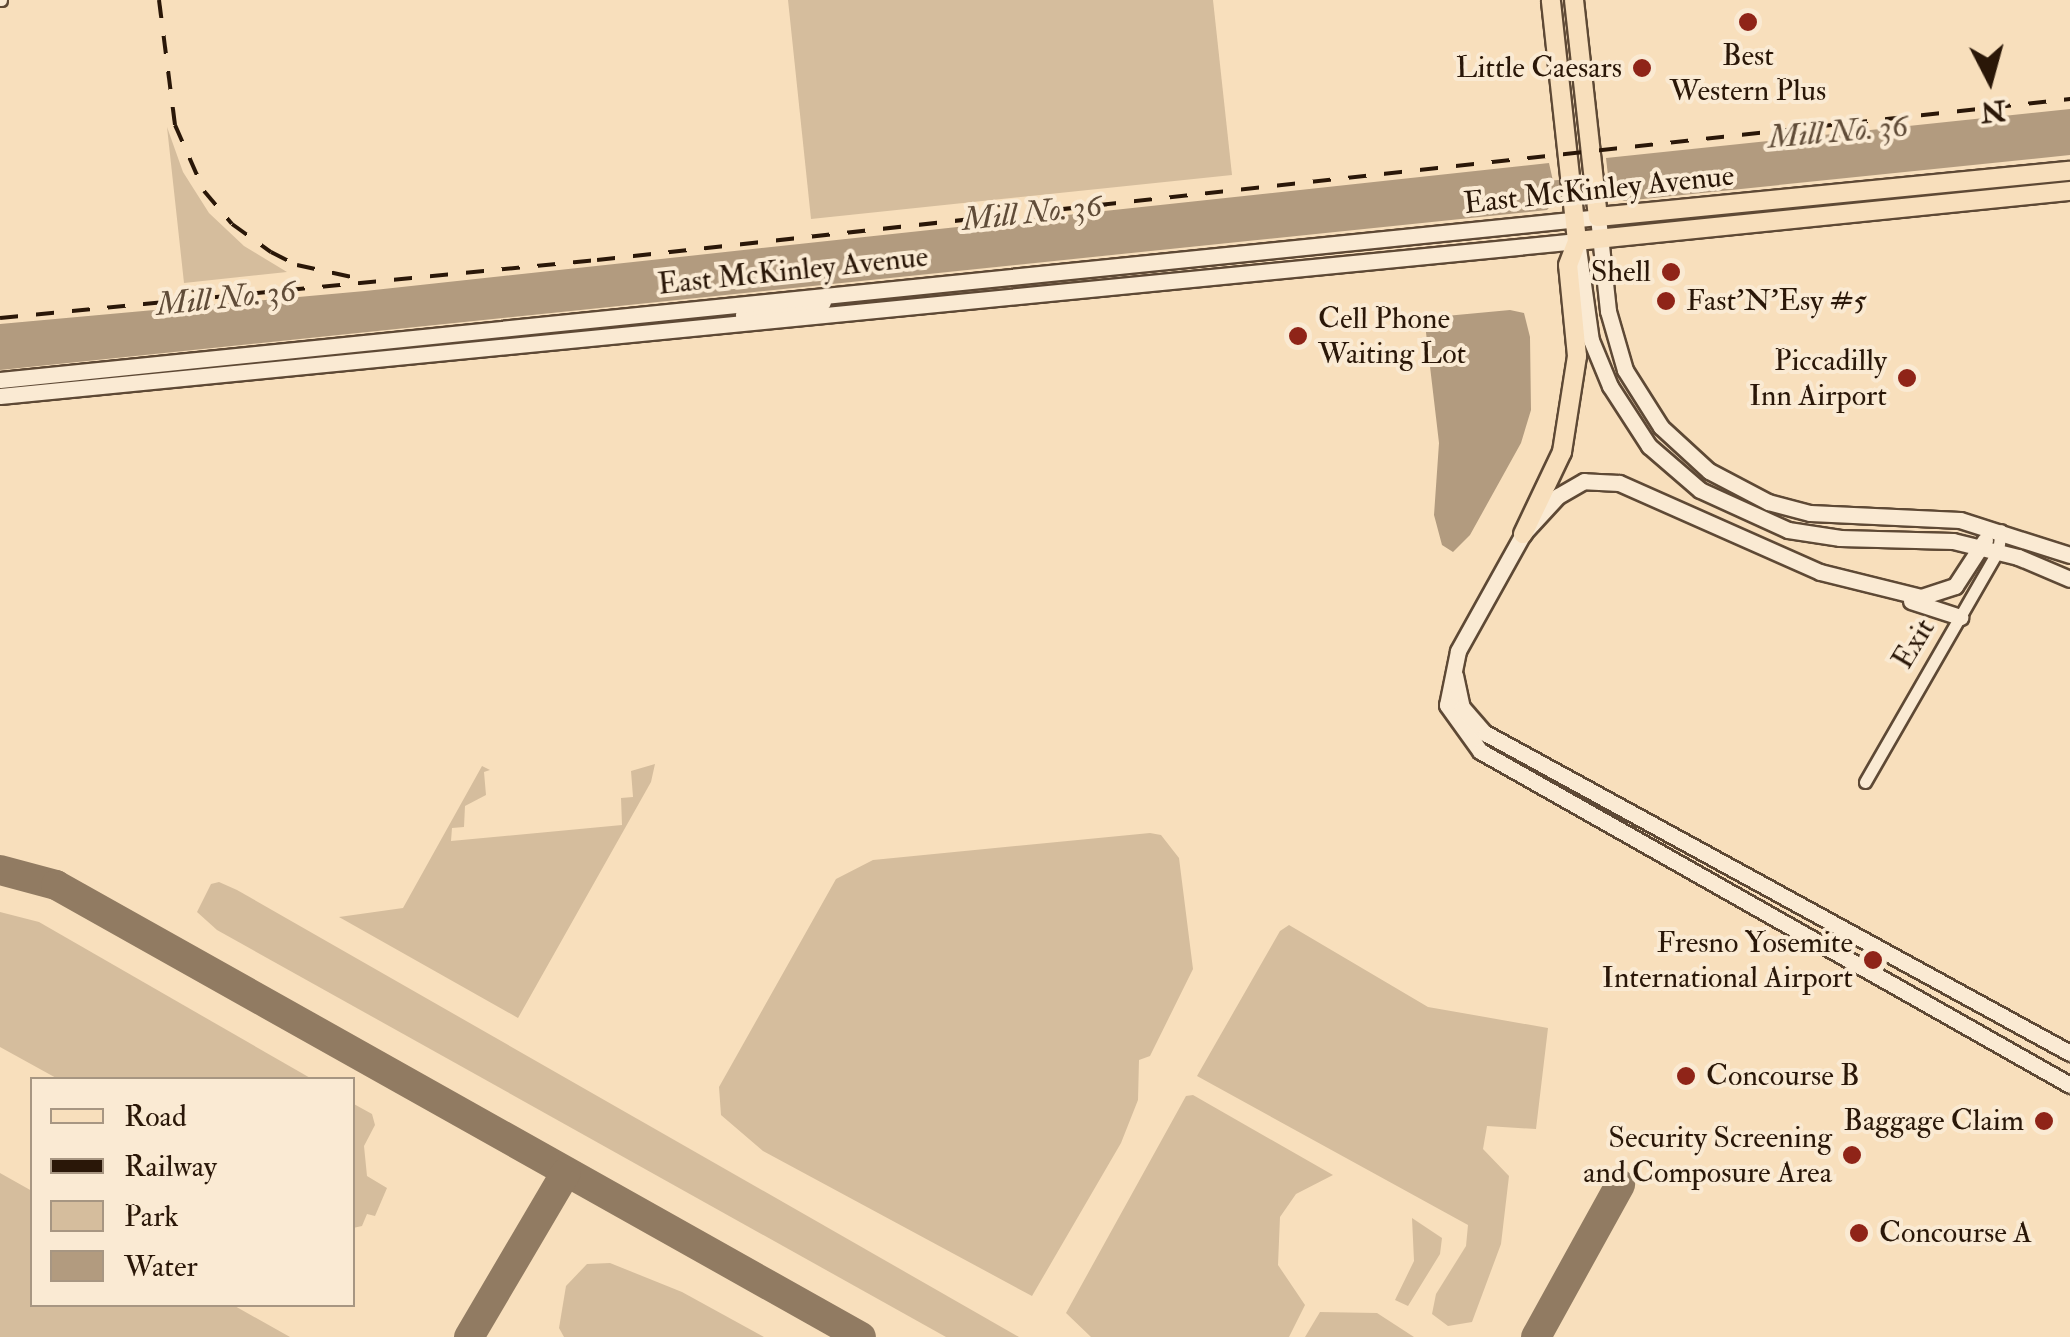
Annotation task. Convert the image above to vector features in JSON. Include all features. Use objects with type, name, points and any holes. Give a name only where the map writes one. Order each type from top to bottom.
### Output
[{"type":"main road","points":[[1550,0],[1576,241],[1600,365],[1634,427],[1682,477],[1742,514],[1788,530],[1976,545],[2070,579]]},
{"type":"main road","points":[[1574,0],[1608,311],[1625,370],[1661,427],[1709,470],[1768,502],[1810,513],[1933,517],[2001,530],[2070,555]]},
{"type":"main road","points":[[1912,208],[1932,195],[2020,186],[2070,172]]},
{"type":"main road","name":"East McKinley Avenue","points":[[0,380],[2070,172]]},
{"type":"main road","name":"East McKinley Avenue","points":[[0,396],[535,347],[2070,191]]},
{"type":"main road","points":[[1576,241],[1568,265],[1576,356],[1570,421],[1558,464],[1458,651],[1447,705],[1469,742],[2070,1085]]},
{"type":"main road","points":[[724,328],[737,316],[802,308],[861,291]]},
{"type":"main road","points":[[535,347],[606,330],[690,322],[703,307]]},
{"type":"main road","points":[[439,334],[440,353]]},
{"type":"main road","points":[[1523,534],[1566,489],[1606,480],[1792,560],[1960,617]]},
{"type":"main road","points":[[1879,590],[1920,597],[1946,593],[1963,576],[1976,545],[2001,530]]},
{"type":"main road","points":[[1458,651],[1457,694],[1485,733],[2070,1053]]},
{"type":"main road","points":[[1752,906],[1765,884]]},
{"type":"street","name":"Exit","points":[[1865,782],[1998,551],[2001,530]]},
{"type":"green space","points":[[788,0],[1213,0],[1232,175],[811,219]]},
{"type":"green space","points":[[167,127],[183,172],[209,213],[244,246],[287,272],[184,283]]},
{"type":"green space","points":[[655,764],[651,782],[518,1018],[339,917],[403,908],[482,766],[490,770],[484,772],[486,795],[465,806],[464,827],[452,828],[451,841],[622,825],[621,798],[633,797],[631,771]]},
{"type":"green space","points":[[1161,835],[1179,858],[1193,969],[1150,1056],[1139,1060],[1138,1100],[1121,1143],[1032,1296],[763,1151],[721,1115],[719,1087],[836,879],[873,860]]},
{"type":"green space","points":[[219,882],[1019,1337],[946,1337],[217,930],[197,912],[211,884]]},
{"type":"green space","points":[[0,912],[39,922],[309,1077],[54,1077],[0,1047]]},
{"type":"green space","points":[[1289,925],[1428,1007],[1548,1028],[1536,1129],[1487,1126],[1483,1149],[1509,1176],[1501,1244],[1472,1322],[1448,1326],[1432,1314],[1436,1294],[1466,1246],[1468,1225],[1197,1076],[1280,931]]},
{"type":"green space","points":[[1193,1095],[1333,1175],[1296,1194],[1280,1217],[1278,1265],[1305,1305],[1289,1337],[1091,1337],[1066,1313],[1186,1096]]},
{"type":"green space","points":[[355,1105],[372,1114],[375,1125],[364,1146],[367,1176],[387,1188],[375,1216],[367,1214],[362,1226],[355,1228]]},
{"type":"green space","points":[[0,1173],[30,1190],[30,1307],[237,1307],[290,1337],[0,1337]]},
{"type":"green space","points":[[1412,1218],[1442,1238],[1440,1254],[1408,1306],[1395,1300],[1414,1261]]},
{"type":"green space","points":[[610,1263],[682,1292],[764,1337],[564,1337],[559,1328],[566,1286],[587,1264]]},
{"type":"green space","points":[[1320,1312],[1377,1313],[1414,1337],[1305,1337]]},
{"type":"water","points":[[2070,109],[2070,155],[1624,201],[1610,193],[1606,158]]},
{"type":"water","points":[[1549,163],[1557,199],[1547,210],[0,370],[0,324],[365,291]]},
{"type":"water","points":[[1510,310],[1524,313],[1530,337],[1531,410],[1521,443],[1470,535],[1453,552],[1442,545],[1434,515],[1439,443],[1425,324],[1435,317]]},
{"type":"waterway","name":"Mill No. 36","points":[[1539,188],[1624,179]]},
{"type":"taxiway","points":[[0,870],[56,885],[861,1337]]},
{"type":"taxiway","points":[[469,1337],[566,1172]]},
{"type":"taxiway","points":[[1536,1337],[1620,1185]]},
{"type":"railway","points":[[159,0],[175,125],[204,191],[232,224],[271,252],[297,265],[352,277]]},
{"type":"railway","points":[[0,318],[597,260],[2070,99]]},
{"type":"place","name":"Best Western Plus","points":[[1748,22]]},
{"type":"place","name":"Little Caesars","points":[[1642,68]]},
{"type":"place","name":"Shell","points":[[1671,272]]},
{"type":"place","name":"Fast'N'Esy #5","points":[[1666,301]]},
{"type":"place","name":"Cell Phone Waiting Lot","points":[[1298,336]]},
{"type":"place","name":"Piccadilly Inn Airport","points":[[1907,378]]},
{"type":"place","name":"Fresno Yosemite International Airport","points":[[1873,960]]},
{"type":"place","name":"Concourse B","points":[[1686,1076]]},
{"type":"place","name":"Baggage Claim","points":[[2044,1121]]},
{"type":"place","name":"Security Screening and Composure Area","points":[[1852,1155]]},
{"type":"place","name":"Concourse A","points":[[1859,1233]]}]
